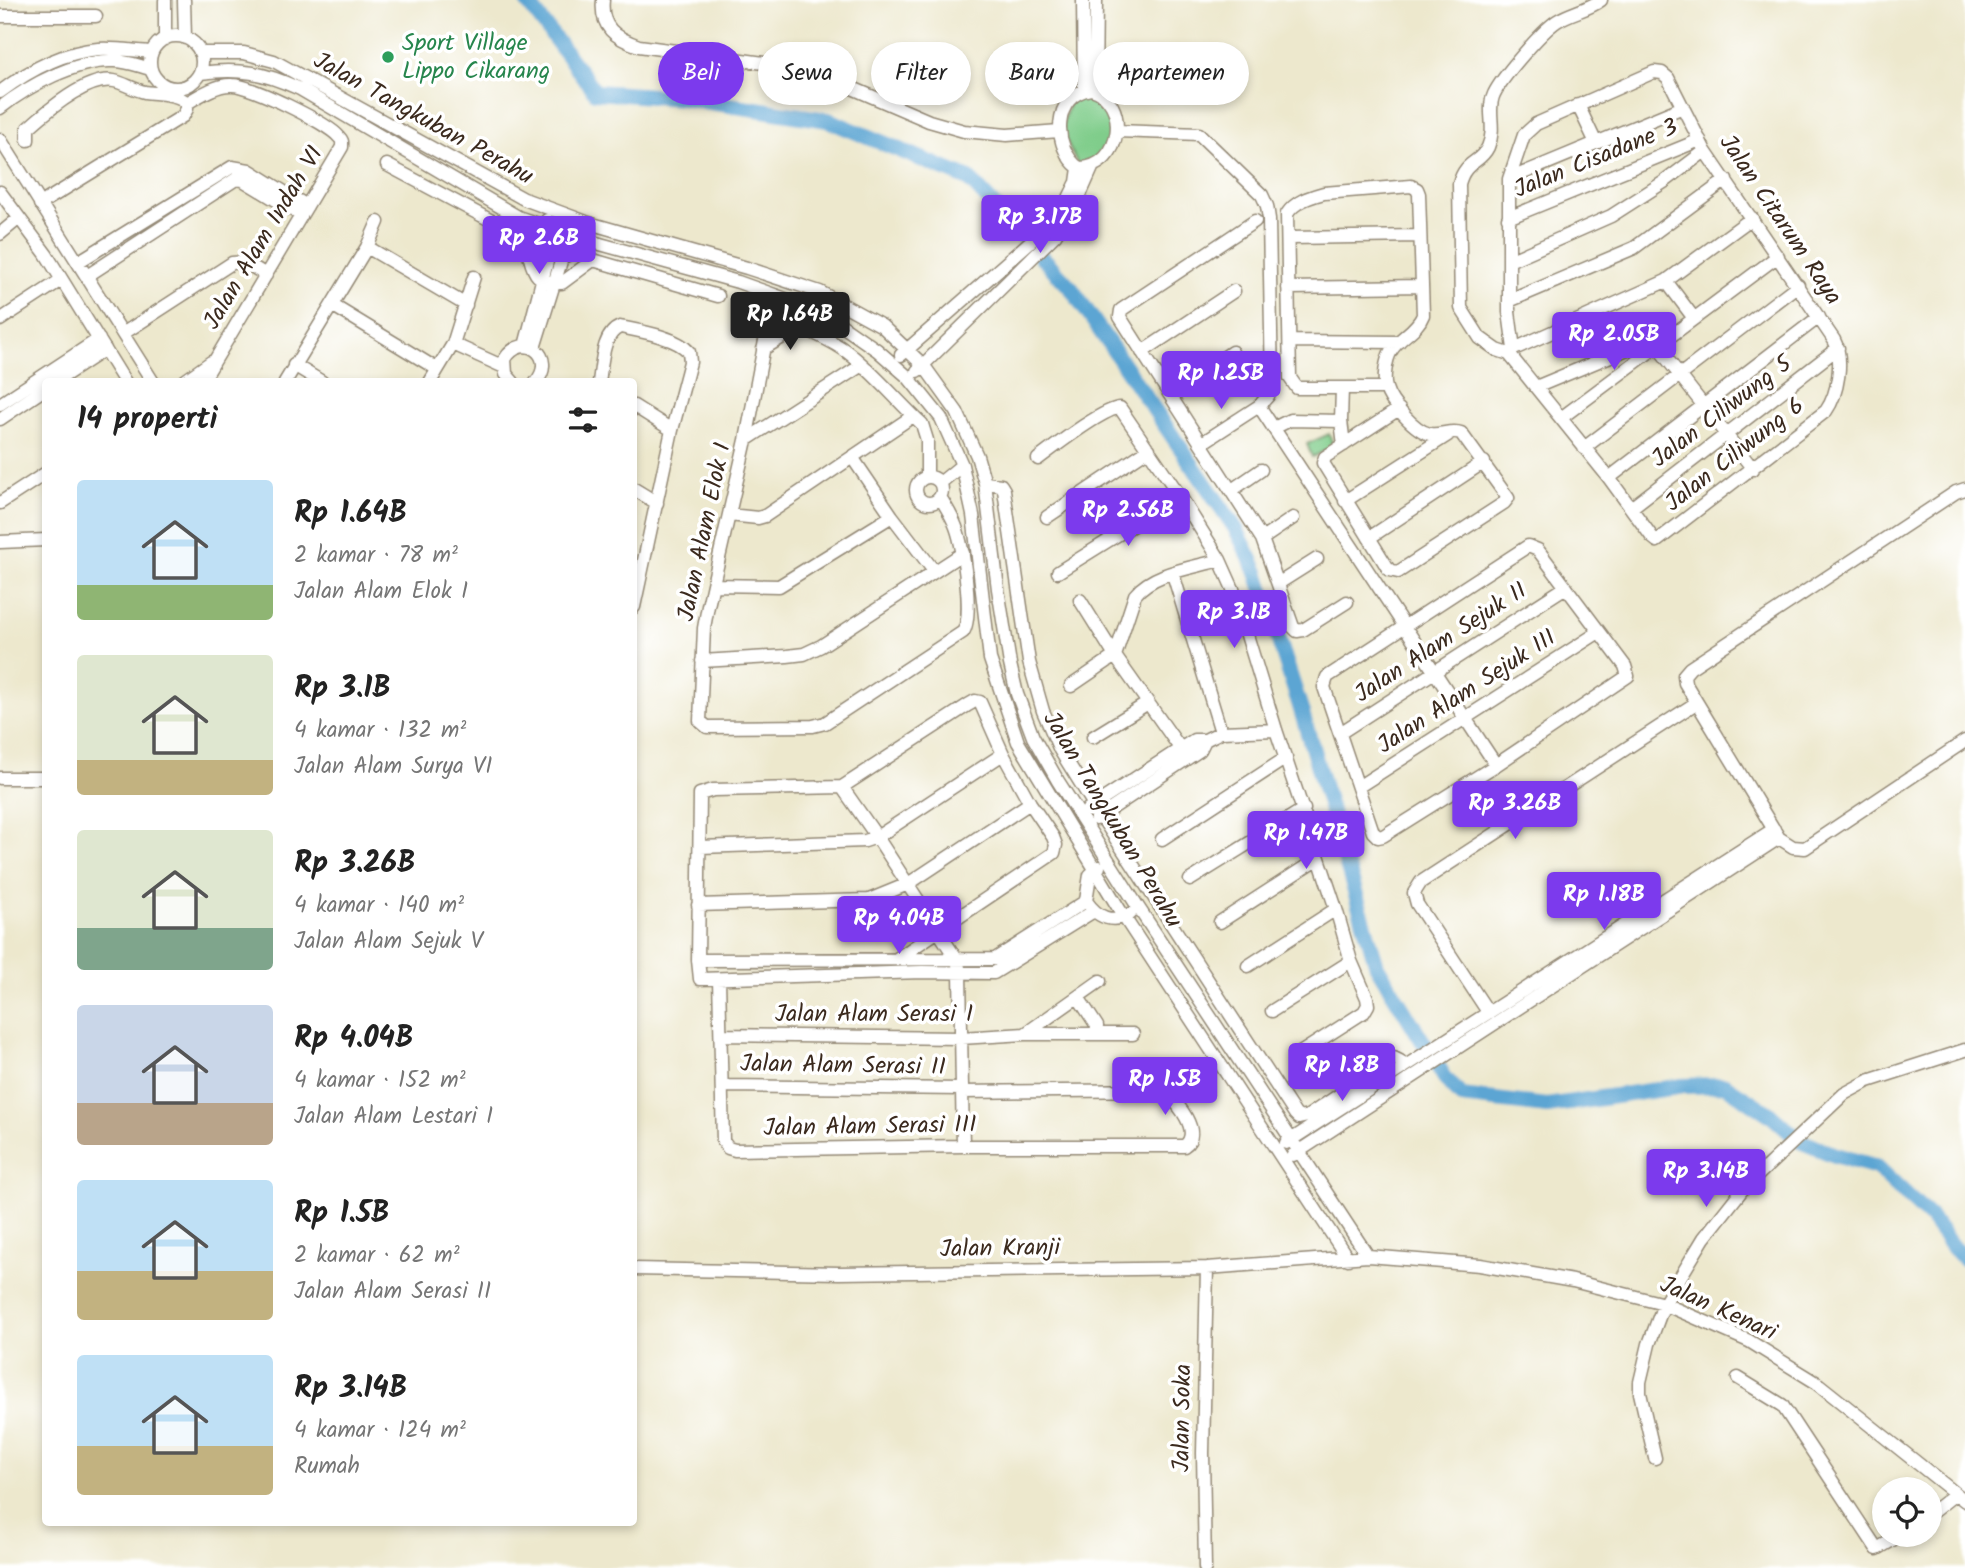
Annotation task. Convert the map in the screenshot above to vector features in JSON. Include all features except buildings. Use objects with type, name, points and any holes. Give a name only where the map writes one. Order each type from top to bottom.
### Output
[{"type":"street","points":[[165,0],[166,38]]},
{"type":"street","points":[[184,0],[185,38]]},
{"type":"street","points":[[603,0],[602,12],[610,29],[625,41],[639,46],[808,69],[929,121],[964,131],[1007,135],[1059,131]]},
{"type":"street","points":[[1083,0],[1090,90]]},
{"type":"street","points":[[1090,90],[1096,0]]},
{"type":"street","points":[[1601,0],[1558,20],[1515,66],[1494,94],[1491,104],[1493,128],[1488,148],[1465,168],[1459,184],[1461,308],[1480,338],[1497,350],[1511,351],[1666,281],[1752,218]]},
{"type":"street","points":[[0,16],[96,16]]},
{"type":"street","points":[[175,36],[192,41],[200,53],[200,73],[189,84],[174,88],[159,82],[151,69],[152,52],[166,38],[175,36]]},
{"type":"street","points":[[0,92],[42,66],[70,54],[99,49],[152,52]]},
{"type":"street","name":"Jalan Tangkuban Perahu","points":[[200,53],[244,53],[274,61],[502,187],[551,210],[746,267],[799,284],[841,302],[882,326],[923,366],[957,412],[977,456],[985,483],[1010,664],[1032,737],[1109,862],[1368,1256]]},
{"type":"street","points":[[0,108],[17,94],[77,67],[114,61],[151,69]]},
{"type":"street","name":"Jalan Tangkuban Perahu","points":[[200,73],[239,70],[271,76],[300,89],[518,217],[584,239],[738,282],[794,302],[831,318],[893,362],[908,377],[941,418],[962,465],[972,515],[990,659],[1018,742],[1124,917],[1348,1259]]},
{"type":"street","name":"Jalan Citarum Raya","points":[[1578,105],[1654,72],[1662,73],[1668,78],[1702,145],[1838,348]]},
{"type":"street","points":[[28,140],[28,128],[38,119],[94,82],[114,81],[138,91],[181,97],[187,103],[183,116],[40,204]]},
{"type":"street","name":"Jalan Alam Indah VI","points":[[187,103],[204,93],[230,85],[257,91],[291,107],[338,135],[342,147],[204,378]]},
{"type":"street","points":[[1090,90],[1102,93],[1111,104],[1117,131],[1111,152],[1104,161],[1085,168],[1063,151],[1059,131],[1068,101],[1090,90]]},
{"type":"street","points":[[1596,143],[1578,105],[1528,130],[1509,179],[1508,301],[1511,351],[1631,508]]},
{"type":"street","points":[[1509,179],[1683,107]]},
{"type":"street","points":[[1117,131],[1199,134],[1265,200],[1269,219],[1272,387],[1259,406],[1202,443]]},
{"type":"street","points":[[0,139],[151,378]]},
{"type":"street","points":[[1509,261],[1611,216],[1664,182],[1702,145]]},
{"type":"street","name":"Jalan Cisadane 3","points":[[1508,218],[1702,145]]},
{"type":"street","points":[[387,165],[520,236],[529,254],[531,268],[548,281],[568,280],[593,260],[719,296]]},
{"type":"street","points":[[893,362],[1051,231],[1080,195],[1085,168]]},
{"type":"street","points":[[78,262],[227,169],[237,173]]},
{"type":"street","points":[[87,276],[237,173],[249,170],[304,211]]},
{"type":"street","points":[[1508,301],[1634,248],[1726,180]]},
{"type":"street","points":[[1386,388],[1297,388],[1290,378],[1287,214],[1300,202],[1324,193],[1411,186],[1417,189],[1423,315],[1392,350],[1388,360],[1386,388],[1399,409],[1416,428],[1433,435],[1461,433],[1508,498],[1398,572],[1393,572],[1389,570],[1323,463],[1325,457],[1399,409]]},
{"type":"street","points":[[0,192],[46,254],[123,378]]},
{"type":"street","points":[[551,210],[541,242],[556,256]]},
{"type":"street","points":[[0,234],[18,219]]},
{"type":"street","points":[[1255,221],[1121,310],[1123,322],[1262,539],[1293,627],[1297,631],[1303,630],[1347,602]]},
{"type":"street","points":[[287,378],[367,247],[378,222]]},
{"type":"street","points":[[556,256],[577,250],[589,223]]},
{"type":"street","points":[[1289,238],[1420,236]]},
{"type":"street","points":[[367,247],[466,305]]},
{"type":"street","points":[[529,347],[556,256]]},
{"type":"street","points":[[1561,418],[1778,256]]},
{"type":"street","points":[[124,333],[232,263],[245,262],[266,275]]},
{"type":"street","points":[[908,377],[923,366],[972,314],[1016,262]]},
{"type":"street","points":[[738,282],[746,267]]},
{"type":"street","points":[[432,378],[453,344],[474,277]]},
{"type":"street","points":[[0,320],[61,280]]},
{"type":"street","points":[[1666,281],[1693,317]]},
{"type":"street","points":[[1584,448],[1798,285]]},
{"type":"street","points":[[1288,288],[1422,286]]},
{"type":"street","points":[[1142,352],[1234,291]]},
{"type":"street","points":[[332,304],[437,369]]},
{"type":"street","points":[[960,304],[972,314]]},
{"type":"street","name":"Jalan Alam Elok I","points":[[799,327],[776,316],[769,320],[746,440],[704,628],[702,725],[813,726],[825,723],[964,632],[969,620],[963,553]]},
{"type":"street","points":[[1609,478],[1819,317]]},
{"type":"street","points":[[600,378],[610,333],[620,327],[641,331],[688,349],[690,362],[657,503],[640,554],[637,580]]},
{"type":"street","points":[[763,349],[799,327],[845,350],[913,416],[925,432],[927,476]]},
{"type":"street","points":[[1536,387],[1680,327]]},
{"type":"street","points":[[1290,341],[1399,342]]},
{"type":"street","points":[[60,378],[102,344]]},
{"type":"street","points":[[44,378],[102,344]]},
{"type":"street","points":[[453,344],[504,367],[510,378]]},
{"type":"street","points":[[1657,346],[1753,468]]},
{"type":"street","points":[[504,367],[510,352],[517,347],[529,347],[541,355],[544,365],[539,378]]},
{"type":"street","name":"Jalan Ciliwung 6","points":[[1631,508],[1651,537],[1657,541],[1753,468],[1826,411],[1834,398],[1838,348]]},
{"type":"street","name":"Jalan Ciliwung 5","points":[[1631,508],[1838,348]]},
{"type":"street","points":[[1170,395],[1232,352]]},
{"type":"street","name":"Jalan Alam Indah VI","points":[[189,378],[217,358]]},
{"type":"street","points":[[294,365],[315,378]]},
{"type":"street","points":[[746,440],[863,365]]},
{"type":"street","points":[[0,404],[42,379]]},
{"type":"street","points":[[1342,388],[1340,421],[1344,445]]},
{"type":"street","points":[[0,419],[42,391]]},
{"type":"street","points":[[1259,406],[1496,765]]},
{"type":"street","points":[[1038,459],[1115,407],[1122,409],[1220,560],[1233,589],[1351,961],[1367,998],[1368,1005],[1364,1012],[1300,1053]]},
{"type":"street","points":[[637,408],[672,430]]},
{"type":"street","points":[[729,515],[758,518],[765,516],[913,416]]},
{"type":"street","points":[[1274,428],[1290,420],[1340,421]]},
{"type":"street","points":[[1345,501],[1451,433]]},
{"type":"street","points":[[1047,517],[1149,449]]},
{"type":"street","points":[[852,457],[934,571]]},
{"type":"street","points":[[1369,538],[1484,462]]},
{"type":"street","points":[[940,483],[962,465]]},
{"type":"street","points":[[1232,490],[1261,470]]},
{"type":"street","points":[[0,503],[42,476]]},
{"type":"street","points":[[927,476],[935,477],[942,490],[940,497],[927,503],[920,500],[916,493],[920,479],[927,476]]},
{"type":"street","points":[[985,483],[1001,485],[1004,490],[1028,662],[1043,711],[1060,750],[1237,1027],[1300,1118],[1308,1116],[1394,1058],[1412,1067]]},
{"type":"street","points":[[1965,489],[1944,500],[1690,668],[1684,675],[1685,683],[1696,702],[1777,834],[1793,847],[1805,848],[1965,741]]},
{"type":"street","points":[[637,491],[657,503]]},
{"type":"street","points":[[1058,572],[1180,496]]},
{"type":"street","points":[[702,661],[804,654],[821,646],[963,553],[956,526],[940,497]]},
{"type":"street","points":[[713,585],[773,587],[785,583],[892,516]]},
{"type":"street","points":[[1262,539],[1293,518]]},
{"type":"street","points":[[0,542],[42,540]]},
{"type":"street","points":[[1528,546],[1533,547],[1566,587],[1625,666],[1628,676],[1496,765],[1378,837],[1373,832],[1324,687],[1327,677],[1528,546]]},
{"type":"street","points":[[1279,583],[1317,559]]},
{"type":"street","points":[[1071,686],[1115,656],[1135,595],[1151,581],[1220,560]]},
{"type":"street","points":[[1172,573],[1222,732]]},
{"type":"street","name":"Jalan Alam Sejuk II","points":[[1340,733],[1566,587]]},
{"type":"street","points":[[981,593],[998,589]]},
{"type":"street","points":[[1080,600],[1115,656],[1180,748]]},
{"type":"street","name":"Jalan Alam Sejuk III","points":[[1358,787],[1599,632]]},
{"type":"street","points":[[1010,664],[1028,662]]},
{"type":"street","points":[[898,958],[1054,853],[1056,845],[1003,754],[980,702],[975,701],[968,705],[842,787],[713,790],[700,794],[700,978],[958,966],[995,959],[1087,908]]},
{"type":"street","points":[[1488,1012],[1417,904],[1414,893],[1421,883],[1696,702]]},
{"type":"street","points":[[1093,737],[1148,703]]},
{"type":"street","points":[[1132,788],[1180,748],[1194,740],[1205,740],[1222,732],[1276,730]]},
{"type":"street","points":[[1084,820],[1132,788],[1200,750],[1205,740]]},
{"type":"street","points":[[700,847],[850,844],[877,837],[1003,754]]},
{"type":"street","points":[[1162,839],[1286,758]]},
{"type":"street","points":[[0,778],[42,778]]},
{"type":"street","points":[[842,787],[908,884],[958,966],[963,1146]]},
{"type":"street","points":[[698,905],[869,900],[908,884],[1030,803]]},
{"type":"street","points":[[1190,880],[1304,809]]},
{"type":"street","points":[[1443,1049],[1488,1012],[1777,834]]},
{"type":"street","points":[[1275,1150],[1443,1049],[1777,834]]},
{"type":"street","points":[[1220,922],[1320,858]]},
{"type":"street","points":[[1087,908],[1087,884],[1095,870],[1109,862]]},
{"type":"street","points":[[1087,908],[1104,918],[1124,917],[1140,909]]},
{"type":"street","points":[[1248,966],[1336,909]]},
{"type":"street","points":[[698,960],[898,958],[958,966]]},
{"type":"street","points":[[1272,1012],[1351,961]]},
{"type":"street","name":"Jalan Alam Serasi III","points":[[719,979],[723,1141],[728,1148],[1184,1146]]},
{"type":"street","points":[[1025,1034],[1101,981]]},
{"type":"street","points":[[1078,997],[1097,1026],[1096,1034]]},
{"type":"street","points":[[1216,1026],[1237,1027]]},
{"type":"street","points":[[1231,1050],[1237,1027]]},
{"type":"street","name":"Jalan Alam Serasi I","points":[[722,1035],[961,1038],[1025,1034],[1133,1034]]},
{"type":"street","points":[[1654,1458],[1640,1401],[1640,1382],[1649,1345],[1664,1304],[1704,1238],[1742,1190],[1844,1094],[1868,1081],[1965,1050]]},
{"type":"street","points":[[1283,1161],[1412,1067]]},
{"type":"street","name":"Jalan Alam Serasi II","points":[[723,1086],[1165,1090],[1191,1128],[1192,1136],[1184,1146]]},
{"type":"street","name":"Jalan Kenari","points":[[1368,1256],[1480,1265],[1573,1281],[1664,1304],[1749,1341],[1790,1364],[1960,1498]]},
{"type":"street","name":"Jalan Kranji","points":[[637,1269],[839,1273],[1207,1268],[1368,1256]]},
{"type":"street","name":"Jalan Soka","points":[[1205,1568],[1203,1453],[1207,1268]]},
{"type":"street","points":[[1738,1378],[1784,1406],[1872,1541]]},
{"type":"street","points":[[1942,1508],[1960,1498]]},
{"type":"green space","points":[[1079,94],[1093,95],[1093,105],[1106,105],[1116,131],[1104,160],[1079,167],[1061,130],[1068,105],[1079,105]]},
{"type":"green space","points":[[1329,434],[1334,447],[1312,457],[1307,444]]},
{"type":"waterway","points":[[526,0],[595,92],[683,98],[828,120],[969,179],[1071,288],[1236,529],[1257,572],[1377,966],[1445,1078],[1461,1096],[1547,1106],[1683,1086],[1725,1085],[1771,1115],[1800,1141],[1877,1167],[1931,1218],[1953,1248],[1965,1259]]},
{"type":"place","name":"Sport Village Lippo Cikarang","points":[[388,57]]}]
